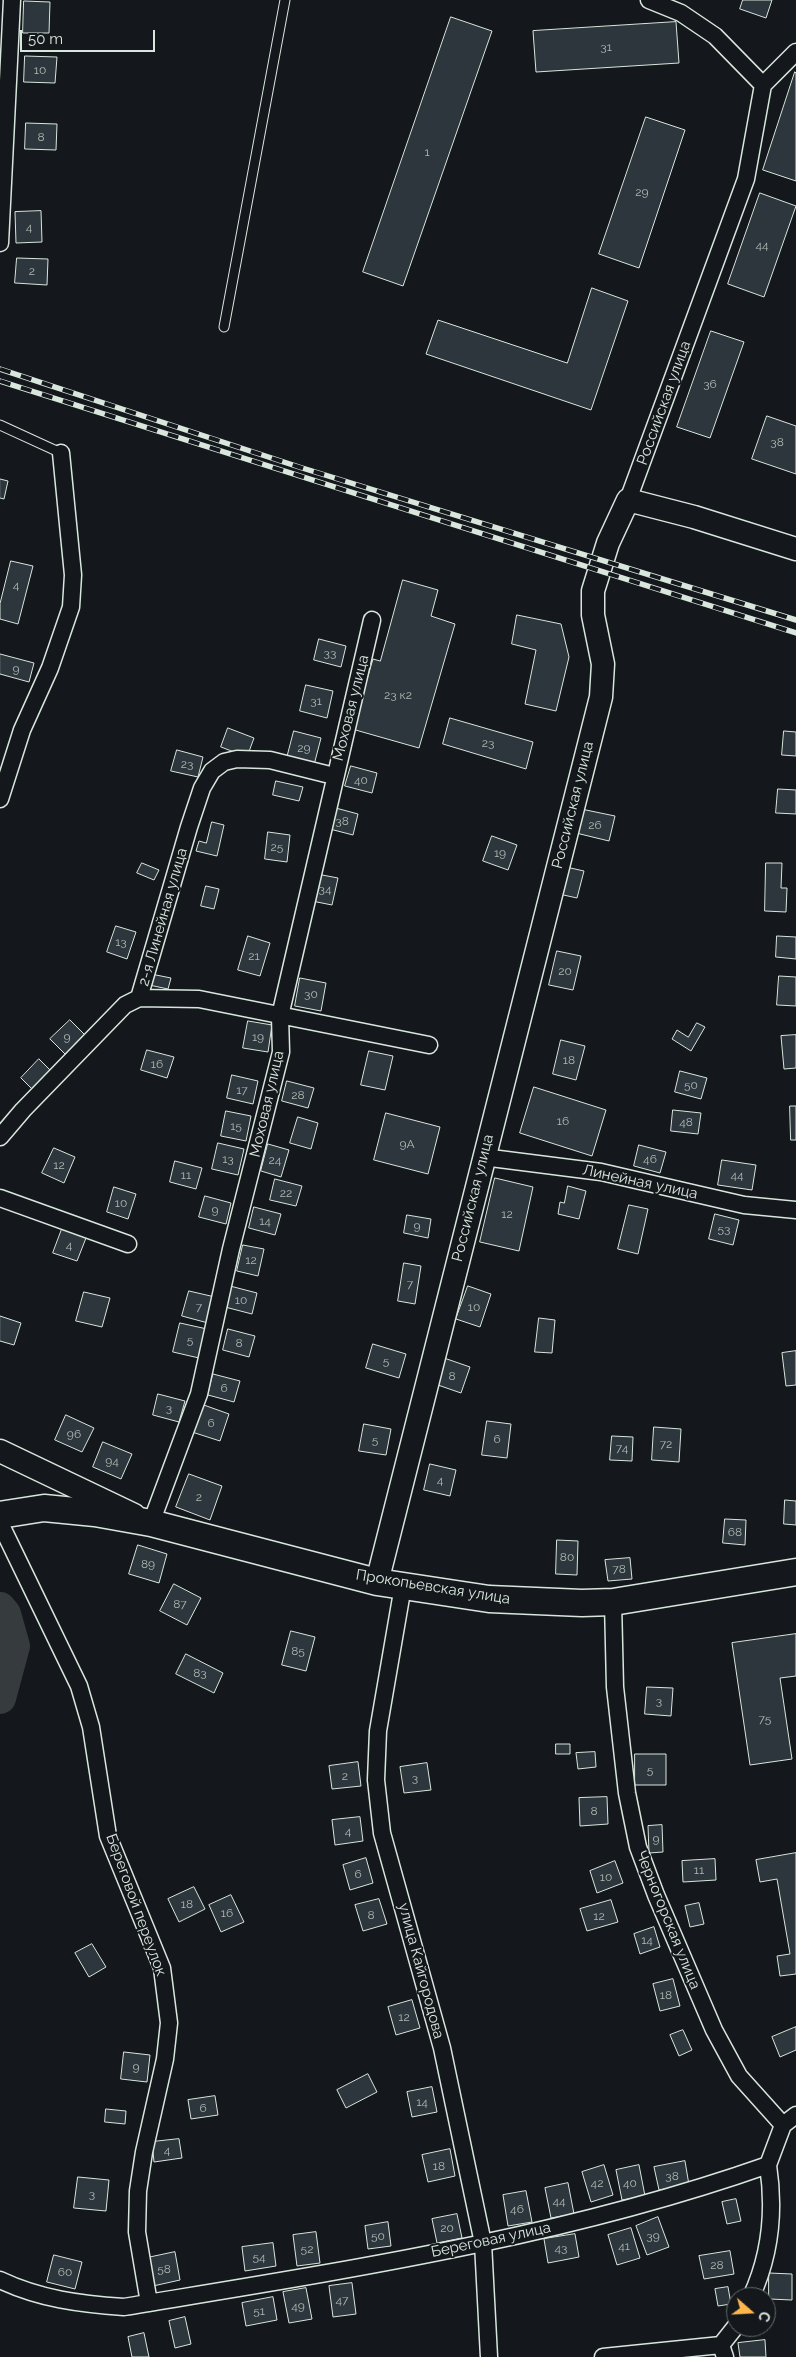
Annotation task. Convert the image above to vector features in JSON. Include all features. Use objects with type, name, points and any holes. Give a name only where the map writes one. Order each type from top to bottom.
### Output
[{"type":"main road","points":[[628,500],[694,517],[796,550]]},
{"type":"main road","name":"Российская улица","points":[[377,1582],[600,696],[603,664],[593,615],[594,591],[608,543],[628,500]]},
{"type":"main road","name":"Прокопьевская улица","points":[[0,1451],[151,1522],[377,1582],[403,1586],[489,1599],[582,1603],[613,1602],[796,1572]]},
{"type":"main road","points":[[0,1515],[44,1508],[95,1513],[151,1522]]},
{"type":"street","points":[[0,243],[12,0]]},
{"type":"street","points":[[649,0],[681,12],[715,36],[763,85],[796,52]]},
{"type":"street","name":"Российская улица","points":[[628,500],[746,179],[763,85]]},
{"type":"street","points":[[0,799],[22,730],[50,668],[70,608],[73,575],[61,453]]},
{"type":"street","name":"Моховая улица","points":[[151,1522],[200,1394],[231,1249],[281,1052],[280,1016],[334,776],[372,620]]},
{"type":"street","name":"2-я Линейная улица","points":[[0,1137],[23,1110],[125,1005],[139,998],[189,827],[202,788],[212,771],[224,762],[237,759],[270,760],[334,776]]},
{"type":"street","points":[[139,998],[199,999],[429,1045]]},
{"type":"street","name":"Линейная улица","points":[[483,1157],[602,1172],[744,1205],[796,1210]]},
{"type":"street","points":[[0,1198],[128,1244]]},
{"type":"street","name":"Береговой переулок","points":[[0,1523],[79,1686],[91,1727],[108,1836],[162,1968],[169,2022],[165,2059],[144,2152],[138,2191],[137,2232],[149,2303]]},
{"type":"street","name":"улица Кайгородова","points":[[403,1586],[378,1731],[376,1780],[382,1833],[442,2048],[483,2243],[489,2357]]},
{"type":"street","name":"Черногорская улица","points":[[613,1602],[615,1687],[627,1793],[638,1847],[656,1895],[714,2030],[740,2076],[783,2125]]},
{"type":"street","points":[[756,2287],[763,2271],[769,2248],[772,2207],[768,2165],[783,2125],[796,2115]]},
{"type":"street","name":"Береговая улица","points":[[0,2280],[42,2296],[75,2304],[124,2307],[483,2243],[615,2213],[768,2165]]},
{"type":"street","points":[[602,2357],[723,2351],[730,2337]]},
{"type":"lane","points":[[224,327],[285,0]]},
{"type":"lane","points":[[0,425],[61,453]]},
{"type":"building","points":[[743,0],[772,0],[766,18],[740,9]]},
{"type":"building","points":[[24,1],[50,2],[49,33],[23,33]]},
{"type":"building","points":[[451,17],[492,31],[403,286],[363,272]]},
{"type":"building","points":[[676,22],[679,63],[536,72],[533,31]]},
{"type":"building","points":[[25,56],[57,57],[55,83],[24,82]]},
{"type":"building","points":[[796,73],[796,181],[763,170]]},
{"type":"building","points":[[646,117],[685,130],[639,268],[599,254]]},
{"type":"building","points":[[26,123],[57,124],[56,150],[25,149]]},
{"type":"building","points":[[760,193],[796,206],[764,297],[728,284]]},
{"type":"building","points":[[41,211],[42,242],[16,243],[15,212]]},
{"type":"building","points":[[17,258],[48,259],[47,285],[15,283]]},
{"type":"building","points":[[592,288],[628,301],[591,410],[426,354],[438,320],[567,363]]},
{"type":"building","points":[[711,331],[744,342],[710,438],[677,427]]},
{"type":"building","points":[[767,416],[796,426],[796,474],[752,459]]},
{"type":"building","points":[[0,479],[8,481],[4,499],[0,498]]},
{"type":"building","points":[[11,561],[33,566],[18,624],[0,619],[0,604]]},
{"type":"building","points":[[403,580],[438,590],[431,616],[455,624],[419,748],[352,729],[373,659],[380,661]]},
{"type":"building","points":[[517,615],[561,624],[569,657],[556,711],[525,704],[536,650],[512,644]]},
{"type":"building","points":[[319,639],[346,646],[341,667],[314,660]]},
{"type":"building","points":[[0,654],[34,663],[29,682],[0,674]]},
{"type":"building","points":[[306,685],[333,691],[327,718],[300,711]]},
{"type":"building","points":[[450,718],[533,742],[526,769],[443,744]]},
{"type":"building","points":[[228,728],[254,738],[247,757],[221,747]]},
{"type":"building","points":[[294,731],[321,738],[314,765],[287,758]]},
{"type":"building","points":[[784,731],[796,732],[796,756],[782,755]]},
{"type":"building","points":[[177,750],[203,757],[198,777],[171,771]]},
{"type":"building","points":[[351,766],[377,773],[372,793],[345,786]]},
{"type":"building","points":[[276,781],[303,787],[299,801],[273,795]]},
{"type":"building","points":[[778,789],[796,790],[796,814],[776,813]]},
{"type":"building","points":[[332,807],[358,814],[353,835],[326,828]]},
{"type":"building","points":[[581,809],[615,816],[609,841],[576,833]]},
{"type":"building","points":[[212,822],[224,825],[217,856],[196,851],[199,841],[206,843]]},
{"type":"building","points":[[268,832],[290,835],[287,862],[265,859]]},
{"type":"building","points":[[492,836],[517,845],[508,870],[483,861]]},
{"type":"building","points":[[142,863],[159,870],[154,880],[137,873]]},
{"type":"building","points":[[766,863],[782,863],[781,888],[787,888],[786,912],[765,911]]},
{"type":"building","points":[[566,867],[584,871],[577,898],[559,894]]},
{"type":"building","points":[[317,874],[338,878],[332,905],[312,901]]},
{"type":"building","points":[[206,886],[219,889],[214,909],[201,906]]},
{"type":"building","points":[[116,926],[136,932],[127,959],[107,952]]},
{"type":"building","points":[[248,936],[270,943],[260,976],[238,970]]},
{"type":"building","points":[[777,936],[796,937],[796,959],[776,957]]},
{"type":"building","points":[[557,951],[581,956],[573,990],[549,985]]},
{"type":"building","points":[[151,974],[171,978],[168,989],[149,985]]},
{"type":"building","points":[[779,976],[796,977],[796,1006],[777,1005]]},
{"type":"building","points":[[300,978],[326,983],[321,1011],[295,1006]]},
{"type":"building","points":[[70,1020],[85,1035],[65,1054],[50,1039]]},
{"type":"building","points":[[248,1021],[272,1025],[268,1052],[243,1048]]},
{"type":"building","points":[[697,1023],[705,1027],[691,1051],[672,1039],[677,1030],[688,1037]]},
{"type":"building","points":[[796,1035],[796,1068],[784,1069],[781,1036]]},
{"type":"building","points":[[561,1040],[585,1046],[576,1080],[553,1074]]},
{"type":"building","points":[[147,1050],[174,1057],[167,1078],[141,1070]]},
{"type":"building","points":[[369,1051],[393,1056],[385,1090],[361,1085]]},
{"type":"building","points":[[39,1059],[51,1071],[33,1090],[21,1078]]},
{"type":"building","points":[[680,1071],[707,1078],[701,1099],[675,1092]]},
{"type":"building","points":[[232,1075],[258,1081],[253,1104],[227,1098]]},
{"type":"building","points":[[287,1081],[314,1088],[308,1108],[282,1101]]},
{"type":"building","points":[[534,1087],[606,1110],[592,1156],[520,1133]]},
{"type":"building","points":[[790,1106],[796,1106],[796,1140],[791,1140]]},
{"type":"building","points":[[673,1110],[701,1113],[698,1134],[671,1131]]},
{"type":"building","points":[[226,1111],[251,1116],[246,1141],[221,1136]]},
{"type":"building","points":[[386,1113],[440,1127],[428,1174],[374,1160]]},
{"type":"building","points":[[298,1117],[318,1123],[311,1149],[290,1143]]},
{"type":"building","points":[[218,1143],[244,1149],[238,1175],[212,1169]]},
{"type":"building","points":[[268,1144],[289,1150],[281,1177],[261,1171]]},
{"type":"building","points":[[639,1145],[666,1152],[660,1173],[634,1166]]},
{"type":"building","points":[[54,1148],[75,1157],[64,1183],[42,1173]]},
{"type":"building","points":[[722,1160],[756,1165],[752,1190],[718,1185]]},
{"type":"building","points":[[175,1161],[202,1168],[196,1189],[170,1182]]},
{"type":"building","points":[[495,1178],[533,1187],[519,1251],[480,1242]]},
{"type":"building","points":[[275,1179],[302,1186],[296,1206],[270,1200]]},
{"type":"building","points":[[568,1186],[586,1191],[579,1219],[558,1214],[560,1202],[564,1203]]},
{"type":"building","points":[[114,1187],[136,1194],[128,1219],[107,1212]]},
{"type":"building","points":[[205,1196],[231,1203],[226,1224],[199,1217]]},
{"type":"building","points":[[629,1205],[648,1209],[638,1254],[618,1249]]},
{"type":"building","points":[[254,1207],[281,1214],[275,1235],[249,1228]]},
{"type":"building","points":[[715,1214],[739,1220],[733,1245],[709,1239]]},
{"type":"building","points":[[407,1215],[431,1219],[428,1238],[404,1233]]},
{"type":"building","points":[[62,1229],[86,1238],[77,1261],[53,1253]]},
{"type":"building","points":[[243,1245],[264,1249],[258,1276],[237,1271]]},
{"type":"building","points":[[404,1263],[421,1266],[415,1304],[398,1301]]},
{"type":"building","points":[[230,1286],[257,1293],[252,1314],[225,1307]]},
{"type":"building","points":[[468,1286],[491,1294],[480,1327],[456,1319]]},
{"type":"building","points":[[189,1291],[215,1297],[208,1323],[182,1316]]},
{"type":"building","points":[[84,1292],[110,1298],[102,1327],[76,1321]]},
{"type":"building","points":[[0,1316],[21,1323],[14,1345],[0,1341]]},
{"type":"building","points":[[539,1318],[555,1320],[552,1353],[535,1352]]},
{"type":"building","points":[[180,1323],[207,1329],[199,1358],[173,1352]]},
{"type":"building","points":[[228,1329],[255,1336],[249,1357],[223,1350]]},
{"type":"building","points":[[373,1344],[406,1354],[399,1378],[366,1368]]},
{"type":"building","points":[[796,1351],[796,1385],[786,1386],[782,1353]]},
{"type":"building","points":[[444,1358],[470,1367],[461,1393],[435,1384]]},
{"type":"building","points":[[213,1374],[240,1381],[234,1402],[208,1395]]},
{"type":"building","points":[[158,1394],[185,1401],[179,1422],[153,1415]]},
{"type":"building","points":[[201,1404],[229,1414],[220,1441],[192,1432]]},
{"type":"building","points":[[66,1415],[94,1428],[82,1452],[55,1440]]},
{"type":"building","points":[[487,1421],[511,1424],[507,1458],[482,1455]]},
{"type":"building","points":[[364,1424],[391,1429],[386,1455],[359,1451]]},
{"type":"building","points":[[654,1427],[681,1429],[679,1462],[652,1460]]},
{"type":"building","points":[[612,1436],[633,1437],[632,1461],[610,1460]]},
{"type":"building","points":[[103,1442],[132,1454],[121,1479],[93,1467]]},
{"type":"building","points":[[430,1464],[456,1470],[450,1496],[424,1490]]},
{"type":"building","points":[[189,1474],[222,1486],[210,1520],[176,1507]]},
{"type":"building","points":[[785,1500],[796,1501],[796,1525],[784,1524]]},
{"type":"building","points":[[725,1519],[746,1520],[745,1545],[723,1543]]},
{"type":"building","points":[[557,1540],[578,1541],[577,1575],[556,1574]]},
{"type":"building","points":[[138,1545],[167,1554],[159,1583],[129,1574]]},
{"type":"building","points":[[630,1558],[632,1579],[608,1581],[605,1560]]},
{"type":"building","points":[[174,1584],[201,1598],[187,1625],[160,1611]]},
{"type":"building","points":[[291,1631],[315,1637],[306,1671],[282,1665]]},
{"type":"building","points":[[796,1634],[796,1676],[780,1678],[792,1759],[750,1765],[732,1643]]},
{"type":"building","points":[[186,1654],[223,1673],[214,1693],[176,1674]]},
{"type":"building","points":[[647,1687],[673,1688],[671,1716],[645,1714]]},
{"type":"building","points":[[556,1744],[570,1744],[570,1754],[556,1754]]},
{"type":"building","points":[[595,1752],[596,1767],[578,1769],[576,1753]]},
{"type":"building","points":[[635,1754],[666,1754],[666,1785],[635,1785]]},
{"type":"building","points":[[358,1762],[361,1786],[332,1789],[329,1766]]},
{"type":"building","points":[[427,1763],[431,1790],[404,1793],[400,1767]]},
{"type":"building","points":[[607,1797],[608,1824],[580,1826],[579,1798]]},
{"type":"building","points":[[360,1817],[363,1841],[335,1845],[332,1820]]},
{"type":"building","points":[[662,1825],[663,1852],[649,1853],[648,1826]]},
{"type":"building","points":[[796,1853],[796,1974],[780,1976],[777,1956],[790,1954],[777,1879],[760,1882],[756,1860]]},
{"type":"building","points":[[366,1858],[373,1883],[350,1890],[343,1865]]},
{"type":"building","points":[[715,1859],[716,1880],[683,1882],[682,1861]]},
{"type":"building","points":[[615,1861],[623,1883],[597,1893],[590,1871]]},
{"type":"building","points":[[194,1887],[205,1909],[179,1922],[168,1899]]},
{"type":"building","points":[[231,1895],[244,1922],[221,1932],[209,1905]]},
{"type":"building","points":[[379,1899],[387,1924],[363,1931],[355,1905]]},
{"type":"building","points":[[611,1900],[618,1922],[587,1931],[580,1909]]},
{"type":"building","points":[[699,1903],[704,1924],[690,1927],[685,1906]]},
{"type":"building","points":[[654,1927],[660,1947],[640,1954],[634,1934]]},
{"type":"building","points":[[92,1944],[106,1967],[89,1977],[75,1953]]},
{"type":"building","points":[[673,1979],[680,2006],[660,2011],[653,1984]]},
{"type":"building","points":[[412,2000],[420,2028],[396,2035],[388,2007]]},
{"type":"building","points":[[796,2027],[796,2050],[780,2057],[772,2037]]},
{"type":"building","points":[[683,2030],[692,2050],[679,2056],[670,2035]]},
{"type":"building","points":[[124,2052],[150,2055],[147,2082],[121,2079]]},
{"type":"building","points":[[368,2074],[377,2092],[346,2108],[337,2090]]},
{"type":"building","points":[[432,2087],[437,2112],[412,2117],[407,2092]]},
{"type":"building","points":[[215,2096],[218,2115],[191,2119],[188,2100]]},
{"type":"building","points":[[106,2109],[126,2111],[125,2124],[105,2122]]},
{"type":"building","points":[[179,2139],[182,2158],[154,2162],[152,2142]]},
{"type":"building","points":[[450,2149],[455,2176],[428,2182],[422,2155]]},
{"type":"building","points":[[685,2161],[689,2185],[659,2190],[654,2167]]},
{"type":"building","points":[[604,2165],[613,2195],[591,2202],[582,2172]]},
{"type":"building","points":[[639,2165],[645,2196],[622,2200],[616,2170]]},
{"type":"building","points":[[78,2177],[109,2180],[106,2211],[74,2208]]},
{"type":"building","points":[[568,2183],[574,2214],[551,2218],[545,2188]]},
{"type":"building","points":[[526,2191],[532,2222],[508,2226],[503,2195]]},
{"type":"building","points":[[736,2199],[741,2221],[727,2224],[722,2202]]},
{"type":"building","points":[[457,2214],[462,2238],[437,2243],[432,2219]]},
{"type":"building","points":[[658,2217],[669,2247],[647,2255],[636,2226]]},
{"type":"building","points":[[388,2222],[391,2246],[368,2249],[365,2226]]},
{"type":"building","points":[[631,2228],[640,2258],[617,2265],[608,2235]]},
{"type":"building","points":[[316,2232],[320,2263],[297,2266],[293,2235]]},
{"type":"building","points":[[575,2234],[579,2257],[548,2263],[544,2239]]},
{"type":"building","points":[[273,2243],[276,2266],[245,2271],[242,2247]]},
{"type":"building","points":[[730,2251],[734,2274],[704,2279],[699,2256]]},
{"type":"building","points":[[175,2252],[180,2280],[153,2286],[147,2258]]},
{"type":"building","points":[[54,2255],[82,2262],[75,2289],[47,2282]]},
{"type":"building","points":[[769,2273],[792,2274],[792,2300],[776,2299],[776,2287],[769,2287]]},
{"type":"building","points":[[352,2283],[356,2314],[333,2317],[329,2286]]},
{"type":"building","points":[[726,2287],[726,2305],[718,2306],[715,2289]]},
{"type":"building","points":[[306,2288],[312,2319],[289,2323],[283,2292]]},
{"type":"building","points":[[273,2297],[277,2320],[246,2326],[242,2303]]},
{"type":"building","points":[[185,2317],[191,2344],[175,2348],[169,2321]]},
{"type":"building","points":[[144,2333],[149,2357],[132,2357],[128,2337]]},
{"type":"building","points":[[765,2340],[766,2357],[740,2357],[738,2343]]},
{"type":"waterway","points":[[0,1608],[5,1614],[14,1646],[0,1698]]},
{"type":"railway","points":[[0,369],[299,467],[796,620]]},
{"type":"railway","points":[[0,381],[796,633]]}]
